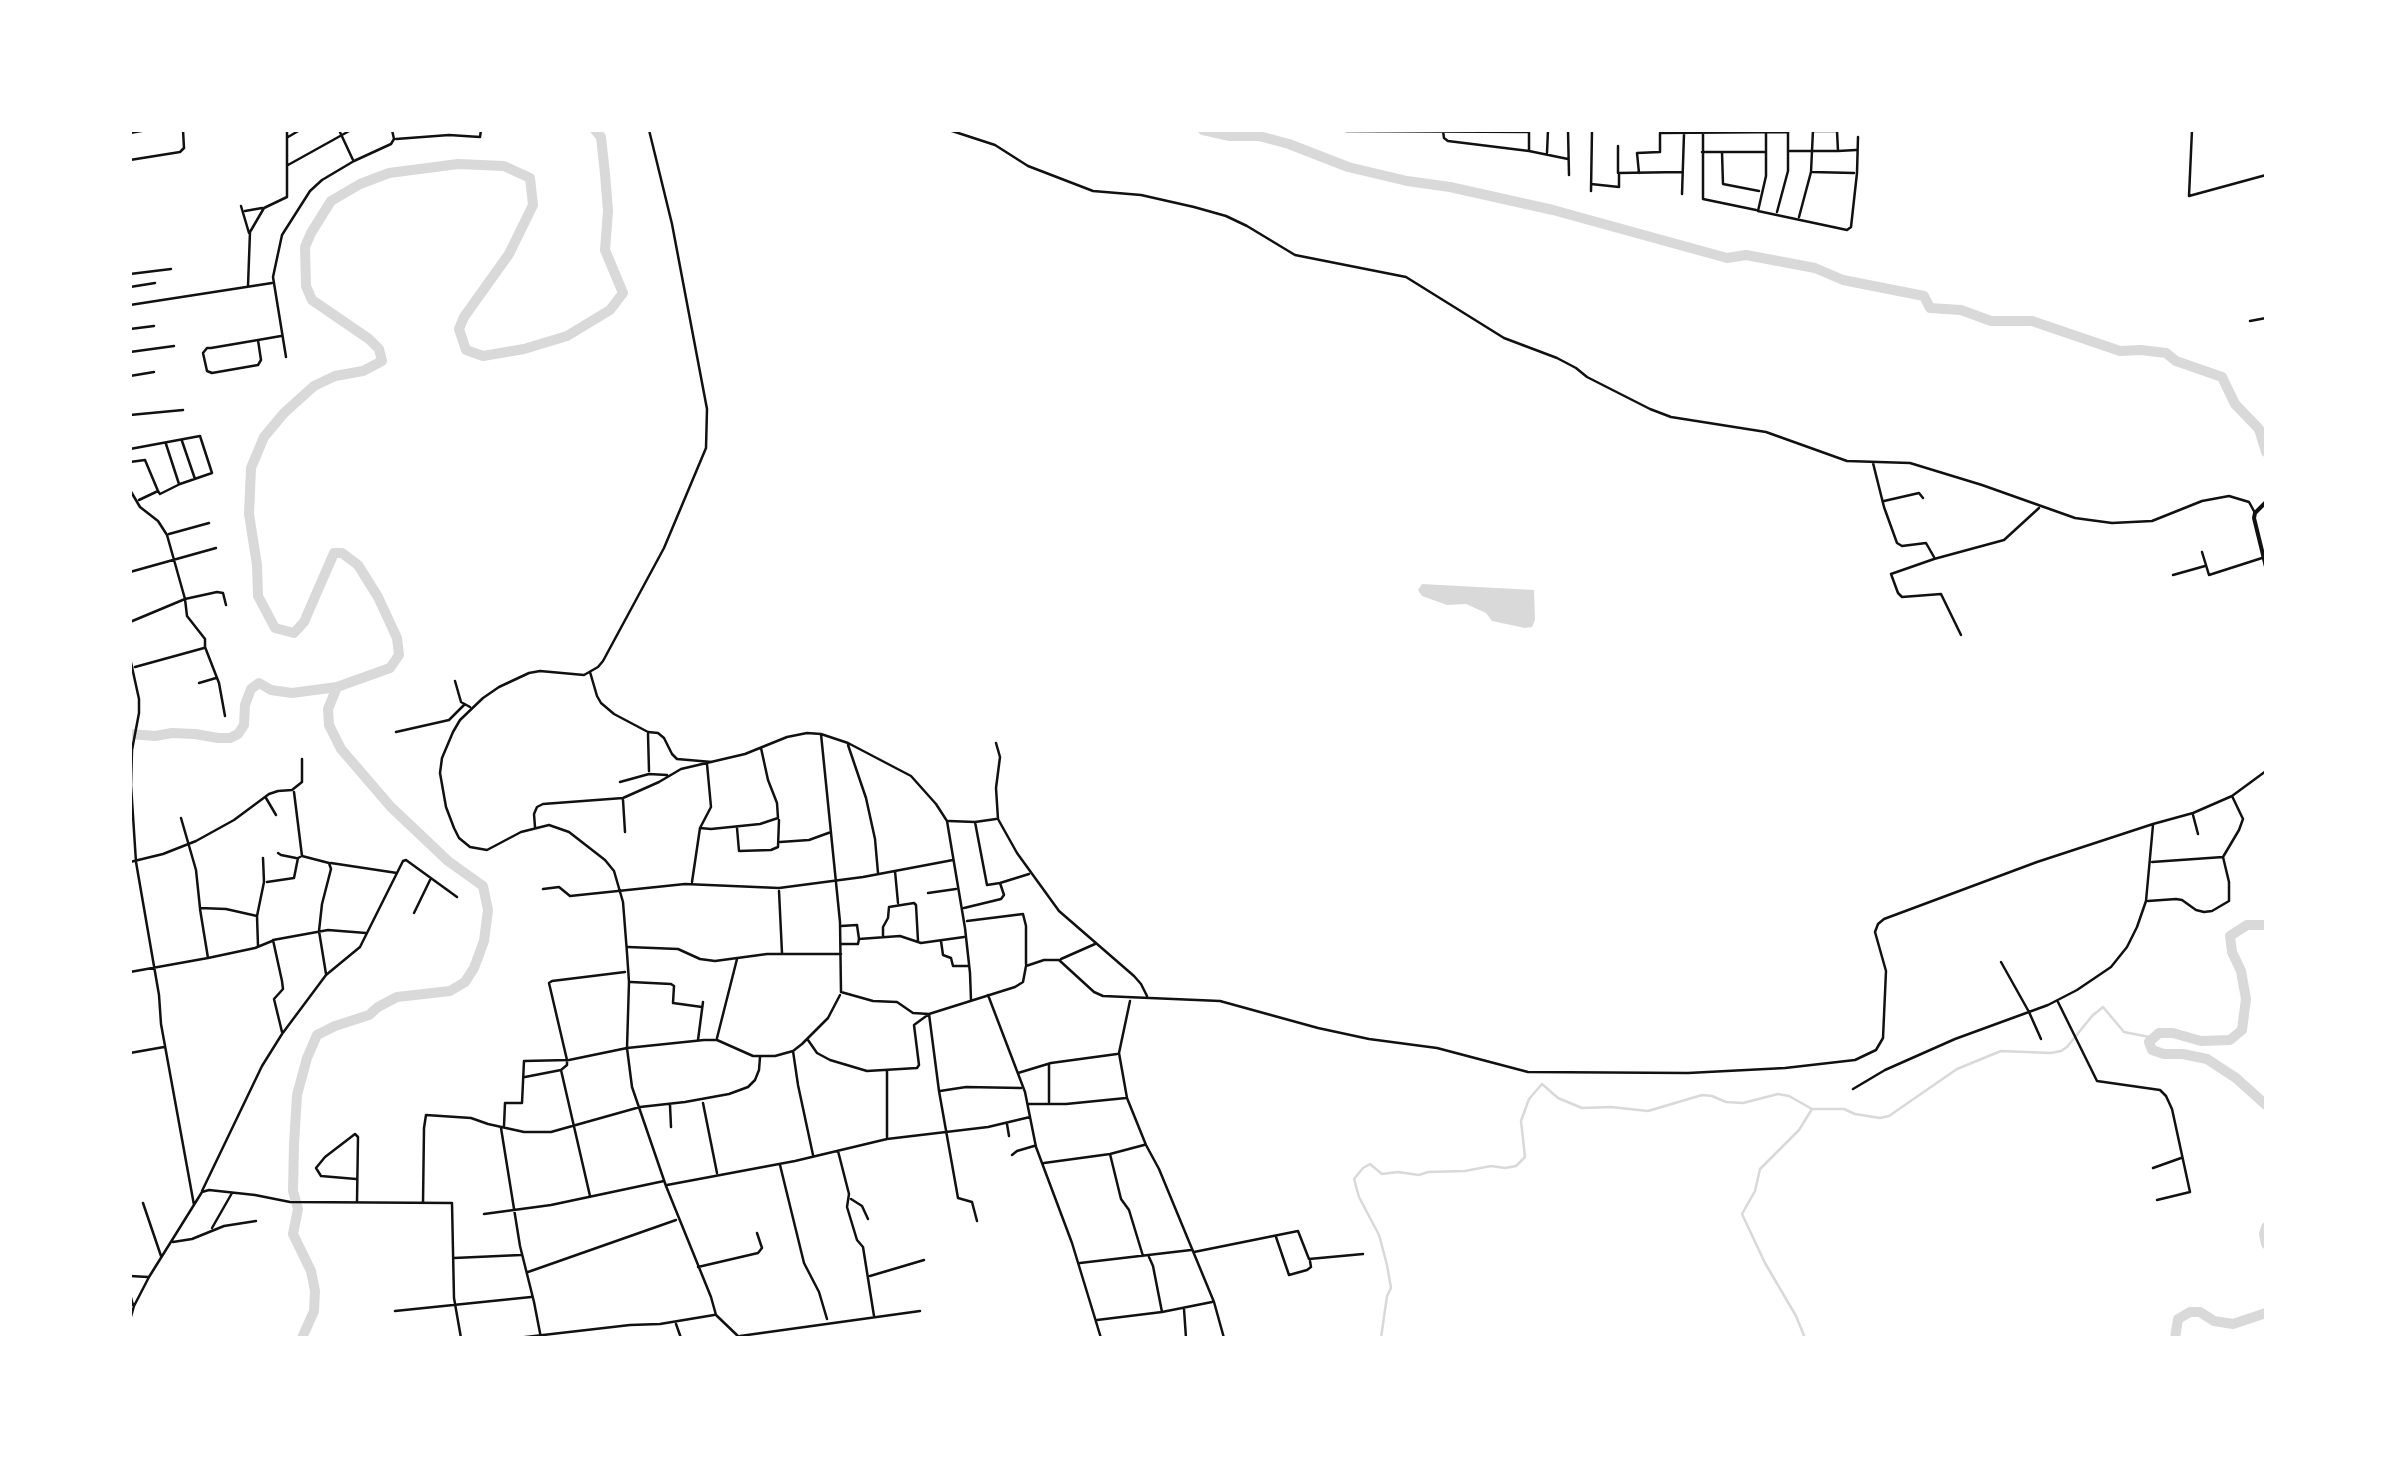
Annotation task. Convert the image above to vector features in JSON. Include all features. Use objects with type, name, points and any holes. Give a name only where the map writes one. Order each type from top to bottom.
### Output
[{"type":"main road","points":[[2266,502],[2255,513],[2254,525],[2266,567]]},
{"type":"street","points":[[130,133],[147,130]]},
{"type":"street","points":[[130,160],[180,152],[184,148],[184,130]]},
{"type":"street","points":[[243,213],[286,197],[286,130]]},
{"type":"street","points":[[287,138],[300,130]]},
{"type":"street","points":[[288,165],[340,132],[350,130]]},
{"type":"street","points":[[286,357],[274,282],[282,235],[310,191],[354,161],[391,144],[392,130]]},
{"type":"street","points":[[411,130],[411,136]]},
{"type":"street","points":[[394,139],[480,137],[482,130]]},
{"type":"street","points":[[649,130],[672,224],[707,409],[708,437],[703,456],[664,548],[598,667],[576,676],[530,673],[499,687],[472,708],[453,732],[440,766],[446,808],[460,838],[470,847],[487,850],[521,832],[549,826],[569,832],[614,871],[621,890],[629,982],[626,1048],[632,1087],[716,1315],[739,1337],[920,1311]]},
{"type":"street","points":[[950,130],[1094,191],[1194,207],[1226,216],[1295,255],[1406,277],[1504,338],[1557,358],[1650,410],[1766,432],[1847,461],[1910,464],[2094,521],[2140,522],[2229,496],[2248,502],[2255,513]]},
{"type":"street","points":[[1346,130],[1529,131],[1529,151]]},
{"type":"street","points":[[1443,130],[1448,141],[1568,159]]},
{"type":"street","points":[[1548,130],[1548,154]]},
{"type":"street","points":[[1568,130],[1569,175]]},
{"type":"street","points":[[1591,191],[1592,130]]},
{"type":"street","points":[[2192,130],[2189,196],[2266,175]]},
{"type":"street","points":[[1703,131],[1703,200],[1847,230],[1857,173],[1858,136]]},
{"type":"street","points":[[1639,173],[1638,153],[1660,152],[1660,132],[1788,131],[1788,171],[1777,215]]},
{"type":"street","points":[[1799,220],[1811,172],[1813,131],[1838,132],[1838,151]]},
{"type":"street","points":[[340,132],[354,161]]},
{"type":"street","points":[[1758,210],[1766,176],[1766,132]]},
{"type":"street","points":[[1682,194],[1684,133]]},
{"type":"street","points":[[1591,184],[1619,187],[1618,146]]},
{"type":"street","points":[[1788,151],[1858,150]]},
{"type":"street","points":[[1702,152],[1766,152]]},
{"type":"street","points":[[1722,152],[1722,183],[1761,192]]},
{"type":"street","points":[[1618,173],[1682,172]]},
{"type":"street","points":[[1811,172],[1857,173]]},
{"type":"street","points":[[241,206],[250,234],[248,286]]},
{"type":"street","points":[[250,234],[264,208]]},
{"type":"street","points":[[130,274],[171,269]]},
{"type":"street","points":[[130,305],[274,282]]},
{"type":"street","points":[[130,288],[155,284]]},
{"type":"street","points":[[2250,321],[2266,318]]},
{"type":"street","points":[[130,330],[154,326]]},
{"type":"street","points":[[258,340],[260,364],[206,372],[205,349],[258,340],[282,336]]},
{"type":"street","points":[[130,352],[174,346]]},
{"type":"street","points":[[130,376],[154,372]]},
{"type":"street","points":[[130,415],[183,410]]},
{"type":"street","points":[[130,448],[200,436],[212,474],[160,494],[145,460],[130,462]]},
{"type":"street","points":[[182,439],[196,479]]},
{"type":"street","points":[[165,442],[180,484]]},
{"type":"street","points":[[1873,462],[1896,543],[1926,543],[1934,559]]},
{"type":"street","points":[[130,490],[143,511],[167,534],[187,616],[203,636],[225,716]]},
{"type":"street","points":[[136,501],[158,491]]},
{"type":"street","points":[[1882,501],[1920,493],[1923,498]]},
{"type":"street","points":[[1961,635],[1941,594],[1902,597],[1891,574],[2004,540],[2040,507]]},
{"type":"street","points":[[167,534],[209,523]]},
{"type":"street","points":[[130,572],[216,548]]},
{"type":"street","points":[[2202,552],[2210,575],[2263,558]]},
{"type":"street","points":[[2173,575],[2206,566]]},
{"type":"street","points":[[130,622],[185,599],[220,591],[226,606]]},
{"type":"street","points":[[133,668],[206,647]]},
{"type":"street","points":[[130,659],[139,699],[131,786],[136,862],[194,1205]]},
{"type":"street","points":[[590,672],[601,703],[630,723],[658,733],[678,760],[713,762]]},
{"type":"street","points":[[199,683],[217,677]]},
{"type":"street","points":[[455,681],[464,706]]},
{"type":"street","points":[[130,700],[139,699]]},
{"type":"street","points":[[464,706],[472,708]]},
{"type":"street","points":[[396,732],[449,720],[464,706]]},
{"type":"street","points":[[130,720],[138,720]]},
{"type":"street","points":[[648,732],[650,774]]},
{"type":"street","points":[[535,827],[534,814],[543,804],[622,798],[681,769],[807,732],[848,743],[910,776],[948,821],[970,965],[971,1002]]},
{"type":"street","points":[[540,1337],[522,1256],[503,1127],[506,1103],[522,1103],[524,1061],[567,1060],[626,1048],[717,1040],[760,1057],[794,1051],[828,1018],[841,992],[841,944],[821,734]]},
{"type":"street","points":[[848,743],[866,798],[878,874]]},
{"type":"street","points":[[996,743],[1000,757],[998,818],[1030,873],[1059,911],[1139,981],[1147,998]]},
{"type":"street","points":[[736,826],[739,851],[778,848],[777,803],[761,748]]},
{"type":"street","points":[[130,862],[187,845],[234,820],[265,797],[292,790],[303,779],[302,759]]},
{"type":"street","points":[[692,884],[700,828],[711,807],[707,764]]},
{"type":"street","points":[[1060,960],[1094,992],[1108,998],[1220,1001],[1318,1028],[1437,1048],[1528,1072],[1688,1073],[1855,1060],[1876,1050],[1883,1038],[1886,971],[1876,932],[1884,918],[2038,862],[2193,813],[2232,796],[2266,771]]},
{"type":"street","points":[[620,782],[650,774],[667,776]]},
{"type":"street","points":[[264,882],[294,878],[300,857],[296,796],[292,790]]},
{"type":"street","points":[[2146,901],[2182,900],[2204,912],[2229,901],[2223,857],[2243,819],[2232,796]]},
{"type":"street","points":[[265,797],[276,815]]},
{"type":"street","points":[[622,798],[625,832]]},
{"type":"street","points":[[2193,813],[2198,834]]},
{"type":"street","points":[[180,818],[196,870],[208,958]]},
{"type":"street","points":[[700,828],[760,824],[778,818]]},
{"type":"street","points":[[948,821],[998,818]]},
{"type":"street","points":[[975,822],[987,885],[1030,873]]},
{"type":"street","points":[[1852,1090],[1884,1070],[2057,1000],[2111,967],[2127,947],[2146,901],[2153,824]]},
{"type":"street","points":[[778,842],[809,840],[832,832]]},
{"type":"street","points":[[278,852],[281,856],[397,873]]},
{"type":"street","points":[[2150,862],[2223,857]]},
{"type":"street","points":[[258,946],[264,858]]},
{"type":"street","points":[[543,890],[559,887],[570,896],[692,884],[779,888],[954,860]]},
{"type":"street","points":[[130,1320],[149,1276],[202,1192],[262,1066],[326,975],[360,947],[403,861],[457,897]]},
{"type":"street","points":[[326,975],[318,931],[332,869],[329,863]]},
{"type":"street","points":[[895,870],[899,904]]},
{"type":"street","points":[[414,912],[431,878]]},
{"type":"street","points":[[962,908],[1003,899],[1000,882]]},
{"type":"street","points":[[779,888],[782,954]]},
{"type":"street","points":[[928,893],[958,889]]},
{"type":"street","points":[[883,938],[888,907],[916,904],[918,942]]},
{"type":"street","points":[[200,908],[258,916]]},
{"type":"street","points":[[841,992],[873,1001],[898,1002],[913,1013],[929,1014],[1020,985],[1026,966],[1023,914],[964,921]]},
{"type":"street","points":[[840,926],[857,925],[859,939],[858,944],[841,944]]},
{"type":"street","points":[[130,972],[318,931],[368,933]]},
{"type":"street","points":[[859,939],[900,936],[918,942],[966,937]]},
{"type":"street","points":[[273,940],[282,981],[282,989],[274,999],[282,1034]]},
{"type":"street","points":[[941,940],[943,956],[951,958],[952,966],[970,965]]},
{"type":"street","points":[[1026,966],[1060,960],[1096,943]]},
{"type":"street","points":[[626,947],[678,948],[706,961],[782,954],[841,954]]},
{"type":"street","points":[[717,1040],[737,958]]},
{"type":"street","points":[[2001,962],[2041,1039]]},
{"type":"street","points":[[523,1077],[561,1070],[567,1065],[549,983],[628,972]]},
{"type":"street","points":[[629,982],[671,984],[673,1003],[702,1005],[698,1041]]},
{"type":"street","points":[[988,995],[1018,1072],[1036,1145],[1101,1338]]},
{"type":"street","points":[[1132,999],[1119,1053],[1127,1098],[1214,1302],[1224,1338]]},
{"type":"street","points":[[2057,1000],[2097,1081],[2162,1091],[2172,1109],[2190,1192],[2157,1200]]},
{"type":"street","points":[[808,1039],[817,1053],[867,1071],[918,1067],[914,1026],[929,1014]]},
{"type":"street","points":[[929,1014],[958,1198],[972,1202],[977,1221]]},
{"type":"street","points":[[130,1053],[166,1047]]},
{"type":"street","points":[[794,1051],[813,1156]]},
{"type":"street","points":[[1018,1072],[1119,1053]]},
{"type":"street","points":[[423,1203],[426,1115],[465,1117],[503,1127],[551,1132],[640,1107],[702,1100],[748,1087],[759,1070],[760,1057]]},
{"type":"street","points":[[1049,1064],[1049,1104]]},
{"type":"street","points":[[561,1070],[590,1196]]},
{"type":"street","points":[[887,1071],[887,1139]]},
{"type":"street","points":[[939,1091],[966,1086],[1023,1088]]},
{"type":"street","points":[[1028,1104],[1127,1098]]},
{"type":"street","points":[[702,1100],[718,1175]]},
{"type":"street","points":[[670,1103],[671,1127]]},
{"type":"street","points":[[484,1214],[780,1164],[887,1139],[1030,1117]]},
{"type":"street","points":[[1007,1122],[1009,1136]]},
{"type":"street","points":[[356,1178],[321,1176],[316,1168],[355,1134],[357,1203]]},
{"type":"street","points":[[1042,1164],[1110,1154],[1146,1144]]},
{"type":"street","points":[[1012,1155],[1036,1145]]},
{"type":"street","points":[[838,1150],[850,1198],[847,1207],[863,1247],[874,1316]]},
{"type":"street","points":[[1110,1154],[1121,1200],[1153,1266],[1162,1312]]},
{"type":"street","points":[[2154,1168],[2183,1158]]},
{"type":"street","points":[[780,1164],[804,1263],[828,1322]]},
{"type":"street","points":[[202,1192],[290,1202],[452,1202],[455,1306],[460,1338]]},
{"type":"street","points":[[211,1230],[232,1193]]},
{"type":"street","points":[[850,1198],[862,1206],[868,1219]]},
{"type":"street","points":[[143,1204],[162,1258]]},
{"type":"street","points":[[526,1273],[678,1219]]},
{"type":"street","points":[[172,1242],[256,1221]]},
{"type":"street","points":[[1078,1264],[1192,1251],[1299,1232],[1311,1267],[1288,1275],[1276,1237]]},
{"type":"street","points":[[698,1266],[758,1253],[762,1248],[757,1233]]},
{"type":"street","points":[[1310,1259],[1363,1254]]},
{"type":"street","points":[[453,1258],[522,1256]]},
{"type":"street","points":[[869,1277],[924,1260]]},
{"type":"street","points":[[130,1276],[149,1276]]},
{"type":"street","points":[[130,1294],[134,1306]]},
{"type":"street","points":[[395,1310],[533,1297]]},
{"type":"street","points":[[1095,1320],[1214,1302]]},
{"type":"street","points":[[1184,1308],[1186,1338]]},
{"type":"street","points":[[517,1338],[716,1315]]},
{"type":"street","points":[[676,1322],[681,1338]]},
{"type":"shaded area","points":[[1422,584],[1534,590],[1535,620],[1532,627],[1525,628],[1492,621],[1486,613],[1466,604],[1447,605],[1422,596],[1418,590]]},
{"type":"waterway","points":[[302,1338],[314,1311],[315,1291],[311,1271],[293,1234],[298,1209],[293,1191],[297,1095],[307,1058],[317,1035],[335,1026],[369,1015],[397,997],[450,991],[465,982],[484,941],[488,910],[483,886],[448,861],[391,807],[341,749],[329,725],[328,709],[337,687],[390,668],[399,655],[397,638],[358,565],[342,553],[334,553],[304,622],[294,633],[275,628],[258,596],[249,514],[251,468],[264,437],[314,386],[382,361],[379,349],[369,339],[312,300],[306,286],[305,247],[311,233],[331,201],[360,184],[389,173],[458,164],[504,166],[530,178],[533,205],[509,254],[459,329],[466,350],[483,356],[524,349],[567,336],[610,310],[623,293],[605,250],[605,174],[601,137],[595,130]]},
{"type":"waterway","points":[[1203,130],[1230,136],[1259,136],[1348,167],[1553,210],[1727,258],[1746,255],[1815,268],[1843,280],[1924,296],[1930,308],[1961,310],[1991,321],[2032,321],[2120,351],[2166,353],[2176,361],[2222,377],[2235,404],[2259,429],[2266,452]]},
{"type":"waterway","points":[[130,734],[230,738],[244,725],[245,705],[251,689],[259,683],[271,690],[292,693],[337,687]]},
{"type":"waterway","points":[[2266,925],[2247,925],[2230,936],[2246,999],[2242,1030],[2230,1040],[2201,1041],[2159,1033],[2149,1042],[2152,1050],[2164,1054],[2207,1059],[2266,1105]]},
{"type":"waterway","points":[[1805,1338],[1742,1214],[1755,1191],[1760,1169],[1799,1130],[1812,1109],[1889,1116],[1957,1069],[2001,1051],[2061,1051],[2103,1007],[2124,1032],[2154,1038]]},
{"type":"waterway","points":[[1381,1338],[1391,1288],[1379,1235],[1354,1179],[1370,1164],[1382,1174],[1419,1175],[1516,1166],[1525,1157],[1521,1121],[1529,1099],[1542,1084],[1558,1098],[1582,1108],[1648,1111],[1702,1095],[1743,1103],[1778,1094],[1812,1109]]},
{"type":"waterway","points":[[2266,1227],[2266,1244]]},
{"type":"waterway","points":[[2175,1338],[2178,1319],[2190,1312],[2233,1324],[2266,1313]]}]
